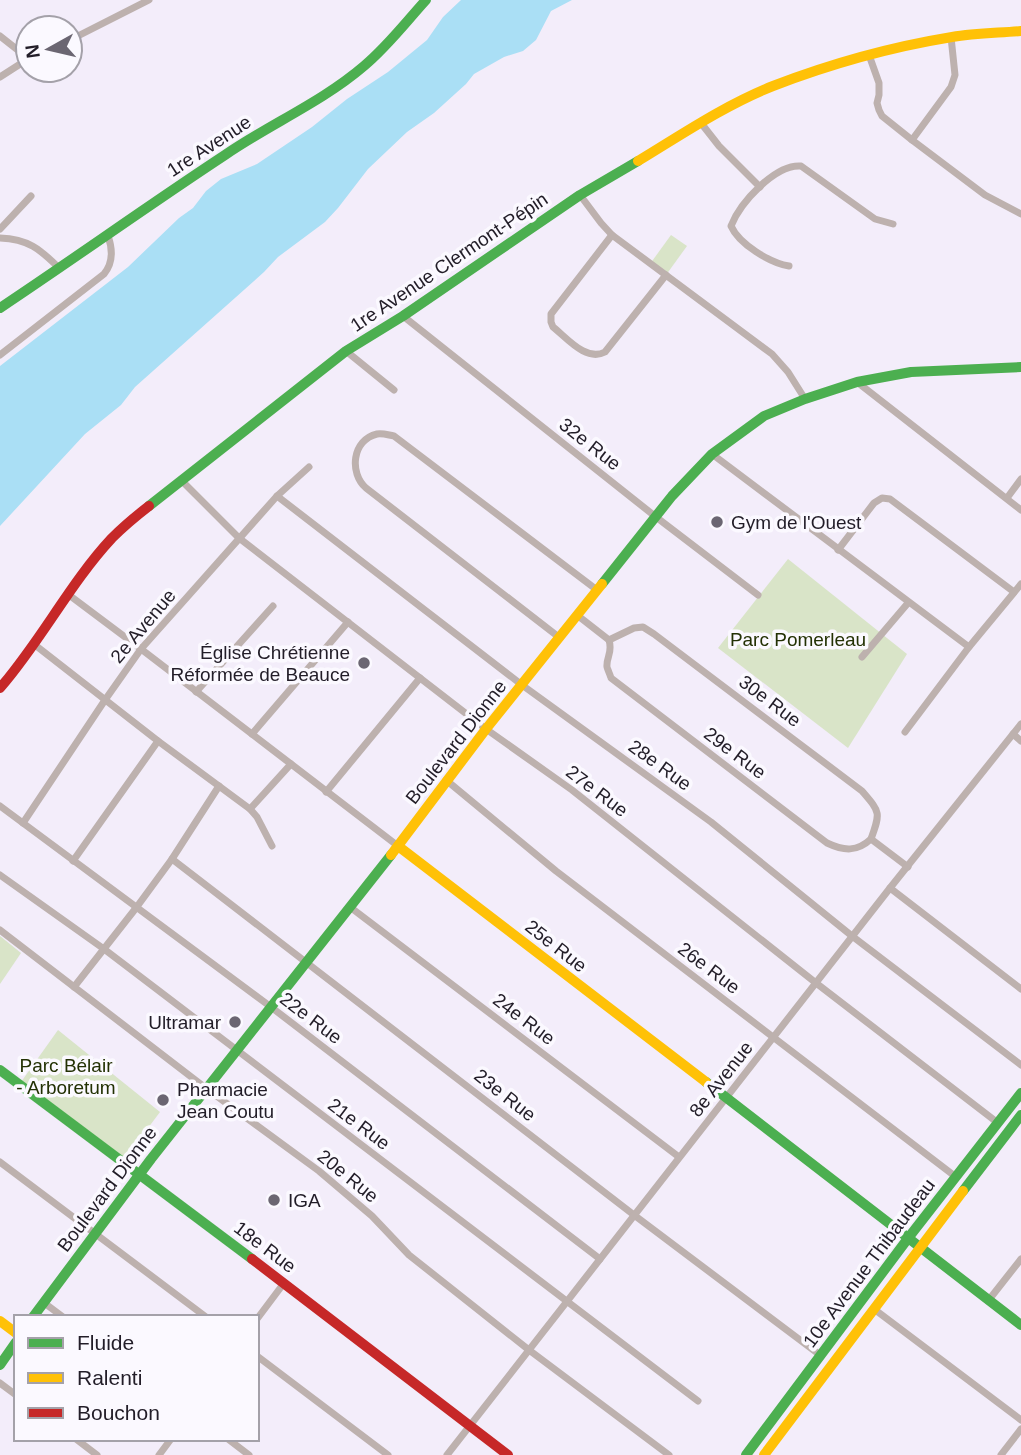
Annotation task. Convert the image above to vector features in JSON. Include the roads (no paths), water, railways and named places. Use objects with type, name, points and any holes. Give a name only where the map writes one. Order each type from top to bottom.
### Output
[{"type":"street","points":[[131,0],[137,6]]},
{"type":"street","points":[[84,33],[149,0]]},
{"type":"street","name":"1re Avenue","points":[[0,308],[227,153],[343,82],[386,46],[426,0]]},
{"type":"street","name":"1re Avenue Clermont-Pépin","points":[[0,688],[35,645],[89,566],[114,535],[132,519],[346,351],[403,316],[580,195],[722,111],[771,87],[902,46],[951,37],[1021,31]]},
{"type":"street","points":[[0,36],[14,47]]},
{"type":"street","points":[[912,140],[954,81],[951,37]]},
{"type":"street","points":[[869,55],[879,83],[878,110],[883,116],[985,195],[1021,214]]},
{"type":"street","points":[[701,123],[719,146],[760,187]]},
{"type":"street","points":[[789,266],[774,264],[738,238],[732,226],[735,217],[760,187],[794,165],[801,166],[875,219],[893,224]]},
{"type":"street","points":[[0,229],[30,195]]},
{"type":"street","points":[[580,195],[612,235],[772,355],[789,372],[805,399]]},
{"type":"street","points":[[612,235],[550,318],[553,327],[581,350],[591,355],[600,355],[666,275]]},
{"type":"street","points":[[0,355],[104,274],[111,259],[112,247],[108,236]]},
{"type":"street","points":[[0,238],[28,243],[40,249],[59,268]]},
{"type":"street","name":"32e Rue","points":[[403,316],[758,595]]},
{"type":"street","points":[[346,351],[394,390]]},
{"type":"street","name":"Boulevard Dionne","points":[[34,1315],[139,1175],[398,846],[486,729],[683,483],[712,454],[764,416],[857,382],[911,372],[1021,367]]},
{"type":"street","points":[[857,382],[1021,510]]},
{"type":"street","points":[[560,638],[360,483],[355,469],[359,448],[370,437],[394,436],[597,590]]},
{"type":"street","points":[[712,454],[969,647]]},
{"type":"street","name":"2e Avenue","points":[[23,823],[141,649],[277,496],[309,467]]},
{"type":"street","points":[[1007,498],[1021,479]]},
{"type":"street","name":"27e Rue","points":[[181,480],[239,538],[486,729],[572,790],[816,983],[999,1123]]},
{"type":"street","name":"28e Rue","points":[[277,496],[522,685],[711,822],[852,936],[1021,1065]]},
{"type":"street","points":[[838,550],[874,503],[882,498],[890,499],[1014,592]]},
{"type":"street","points":[[905,732],[1021,584]]},
{"type":"street","name":"25e Rue","points":[[69,595],[1021,1325]]},
{"type":"street","points":[[862,657],[908,603]]},
{"type":"street","points":[[196,692],[273,606]]},
{"type":"street","points":[[578,615],[609,640]]},
{"type":"street","points":[[252,734],[348,622]]},
{"type":"street","name":"30e Rue","points":[[609,640],[634,628],[643,627],[851,782],[877,809],[877,822],[872,839]]},
{"type":"street","name":"29e Rue","points":[[609,640],[610,656],[607,667],[611,678],[816,835],[839,849],[852,850],[872,839]]},
{"type":"street","points":[[35,645],[250,809],[272,846]]},
{"type":"street","points":[[326,792],[420,678]]},
{"type":"street","name":"8e Avenue","points":[[447,1455],[1021,724]]},
{"type":"street","points":[[1013,734],[1021,741]]},
{"type":"street","points":[[73,861],[158,741]]},
{"type":"street","points":[[250,809],[291,764]]},
{"type":"street","name":"26e Rue","points":[[446,780],[556,871],[956,1177]]},
{"type":"street","points":[[74,987],[172,859],[219,786]]},
{"type":"street","name":"22e Rue","points":[[0,806],[271,1007],[600,1259]]},
{"type":"street","points":[[872,839],[908,867]]},
{"type":"street","name":"23e Rue","points":[[172,859],[820,1355]]},
{"type":"street","name":"21e Rue","points":[[0,875],[104,949],[698,1401]]},
{"type":"street","points":[[890,888],[1021,989]]},
{"type":"street","name":"24e Rue","points":[[350,906],[680,1157]]},
{"type":"street","name":"20e Rue","points":[[0,930],[206,1089],[319,1171],[372,1216],[409,1255],[529,1350],[669,1455]]},
{"type":"street","name":"18e Rue","points":[[0,1070],[508,1455]]},
{"type":"street","name":"10e Avenue Thibaudeau","points":[[746,1455],[909,1237],[1020,1098]]},
{"type":"street","name":"10e Avenue Thibaudeau","points":[[764,1455],[1021,1115]]},
{"type":"street","points":[[0,1162],[203,1315]]},
{"type":"street","points":[[988,1301],[1021,1259]]},
{"type":"street","points":[[259,1316],[284,1283]]},
{"type":"street","points":[[43,1302],[60,1315]]},
{"type":"street","points":[[874,1309],[1021,1420]]},
{"type":"street","points":[[0,1365],[14,1345]]},
{"type":"street","points":[[259,1358],[388,1455]]},
{"type":"street","points":[[1001,1455],[1021,1429]]},
{"type":"street","points":[[79,1441],[97,1455]]},
{"type":"street","points":[[231,1441],[249,1455]]},
{"type":"water","points":[[461,0],[572,0],[551,11],[536,40],[523,51],[504,57],[474,74],[434,113],[407,132],[368,169],[325,222],[278,257],[135,387],[121,405],[85,434],[0,526],[0,366],[128,267],[221,179],[257,164],[388,72],[427,40],[443,17]]},
{"type":"place","name":"Gym de l'Ouest","points":[[717,522]]},
{"type":"place","name":"Église Chrétienne Réformée de Beauce","points":[[364,663]]},
{"type":"place","name":"Ultramar","points":[[235,1022]]},
{"type":"place","name":"Pharmacie Jean Coutu","points":[[163,1100]]},
{"type":"place","name":"IGA","points":[[274,1200]]},
{"type":"park label","name":"Parc Pomerleau","points":[[798,639]]},
{"type":"park label","name":"Parc Bélair - Arboretum","points":[[66,1076]]}]
